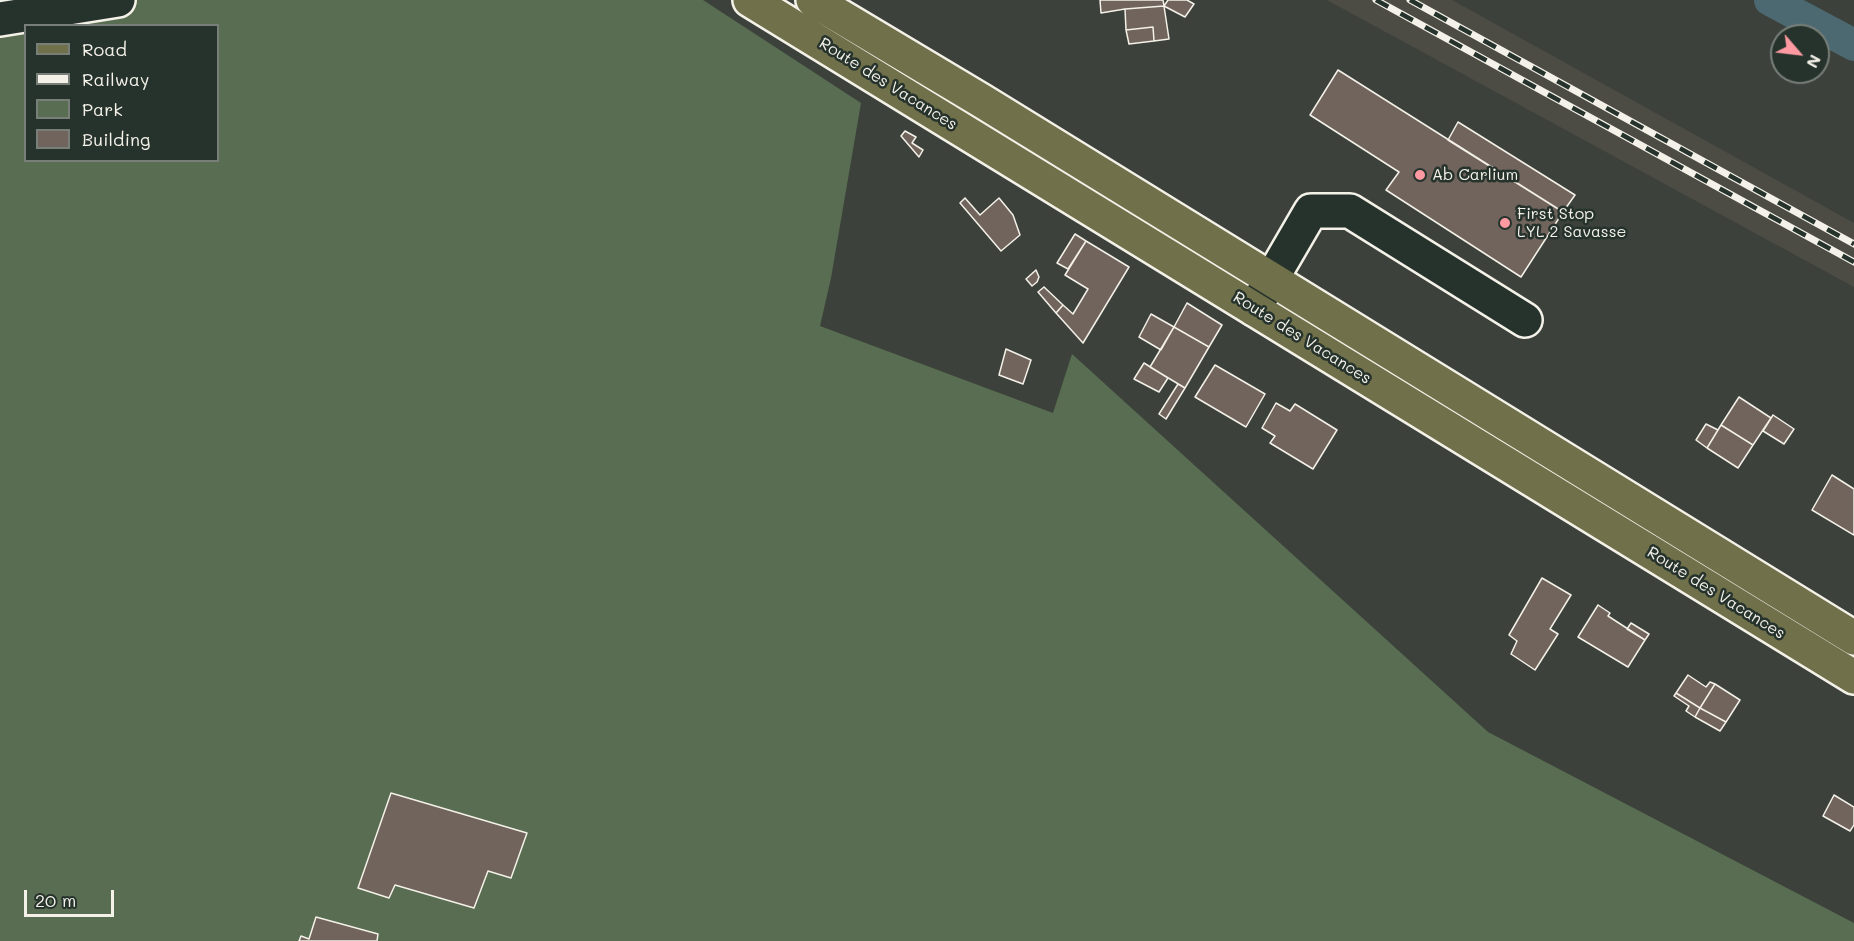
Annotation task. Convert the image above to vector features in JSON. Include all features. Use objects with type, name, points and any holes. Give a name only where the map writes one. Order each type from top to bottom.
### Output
[{"type":"main road","name":"Route des Vacances","points":[[750,0],[1854,677]]},
{"type":"main road","name":"Route des Vacances","points":[[813,0],[982,101],[1854,638]]},
{"type":"street","points":[[0,19],[118,0]]},
{"type":"street","points":[[1254,309],[1311,211],[1350,211],[1525,320]]},
{"type":"shaded area","points":[[1327,0],[1452,0],[1854,223],[1854,287]]},
{"type":"green space","points":[[0,0],[703,0],[861,103],[831,278],[820,326],[1053,413],[1072,354],[1488,732],[1854,923],[1854,941],[0,941]]},
{"type":"building","points":[[1100,0],[1163,0],[1164,6],[1101,13]]},
{"type":"building","points":[[1168,0],[1187,0],[1194,4],[1185,17],[1164,6]]},
{"type":"building","points":[[1164,6],[1169,39],[1154,41],[1153,27],[1126,30],[1125,9]]},
{"type":"building","points":[[1153,27],[1154,41],[1129,44],[1126,30]]},
{"type":"building","points":[[1338,70],[1563,212],[1521,277],[1386,190],[1399,172],[1310,115]]},
{"type":"building","points":[[1458,122],[1575,195],[1563,212],[1448,140]]},
{"type":"building","points":[[905,131],[916,137],[912,143],[923,150],[919,157],[901,136]]},
{"type":"building","points":[[965,198],[980,215],[999,198],[1013,215],[1020,235],[1001,251],[960,203]]},
{"type":"building","points":[[1075,234],[1086,241],[1068,269],[1057,263]]},
{"type":"building","points":[[1086,241],[1129,267],[1083,343],[1056,313],[1063,305],[1073,314],[1088,289],[1065,275]]},
{"type":"building","points":[[1036,270],[1039,277],[1032,286],[1026,279]]},
{"type":"building","points":[[1044,287],[1063,305],[1056,313],[1038,292]]},
{"type":"building","points":[[1187,303],[1222,325],[1209,347],[1174,327]]},
{"type":"building","points":[[1151,314],[1174,327],[1161,350],[1139,337]]},
{"type":"building","points":[[1174,327],[1209,347],[1185,388],[1150,367]]},
{"type":"building","points":[[1006,349],[1031,360],[1023,384],[999,375]]},
{"type":"building","points":[[1144,363],[1168,378],[1159,392],[1134,379]]},
{"type":"building","points":[[1215,365],[1265,394],[1246,427],[1195,397]]},
{"type":"building","points":[[1178,384],[1185,388],[1166,419],[1159,414]]},
{"type":"building","points":[[1739,397],[1771,418],[1753,445],[1721,425]]},
{"type":"building","points":[[1276,403],[1290,411],[1295,404],[1337,430],[1313,469],[1270,443],[1275,436],[1262,428]]},
{"type":"building","points":[[1773,415],[1794,429],[1784,444],[1763,431]]},
{"type":"building","points":[[1706,424],[1718,430],[1707,448],[1696,440]]},
{"type":"building","points":[[1721,425],[1753,445],[1738,468],[1707,448]]},
{"type":"building","points":[[1832,475],[1854,489],[1854,535],[1812,510]]},
{"type":"building","points":[[1542,578],[1571,595],[1550,629],[1558,634],[1535,670],[1511,654],[1517,641],[1509,635]]},
{"type":"building","points":[[1598,605],[1610,613],[1608,616],[1645,640],[1628,667],[1578,637]]},
{"type":"building","points":[[1631,623],[1649,634],[1645,640],[1627,629]]},
{"type":"building","points":[[1688,675],[1706,687],[1710,682],[1715,684],[1700,708],[1676,693]]},
{"type":"building","points":[[1715,684],[1740,700],[1726,722],[1700,708]]},
{"type":"building","points":[[1676,693],[1700,708],[1695,717],[1686,711],[1689,706],[1674,696]]},
{"type":"building","points":[[1700,708],[1726,722],[1720,731],[1695,717]]},
{"type":"building","points":[[391,793],[527,833],[511,878],[488,871],[474,908],[395,885],[389,898],[358,888]]},
{"type":"building","points":[[1834,795],[1854,807],[1854,825],[1850,831],[1823,816]]},
{"type":"building","points":[[316,917],[378,934],[377,941],[299,941],[301,936],[309,939]]},
{"type":"waterway","points":[[1770,0],[1854,45]]},
{"type":"railway","points":[[1376,0],[1854,262]]},
{"type":"railway","points":[[1410,0],[1854,244]]},
{"type":"place","name":"Ab Carlium","points":[[1420,175]]},
{"type":"place","name":"First Stop LYL 2 Savasse","points":[[1505,223]]}]
